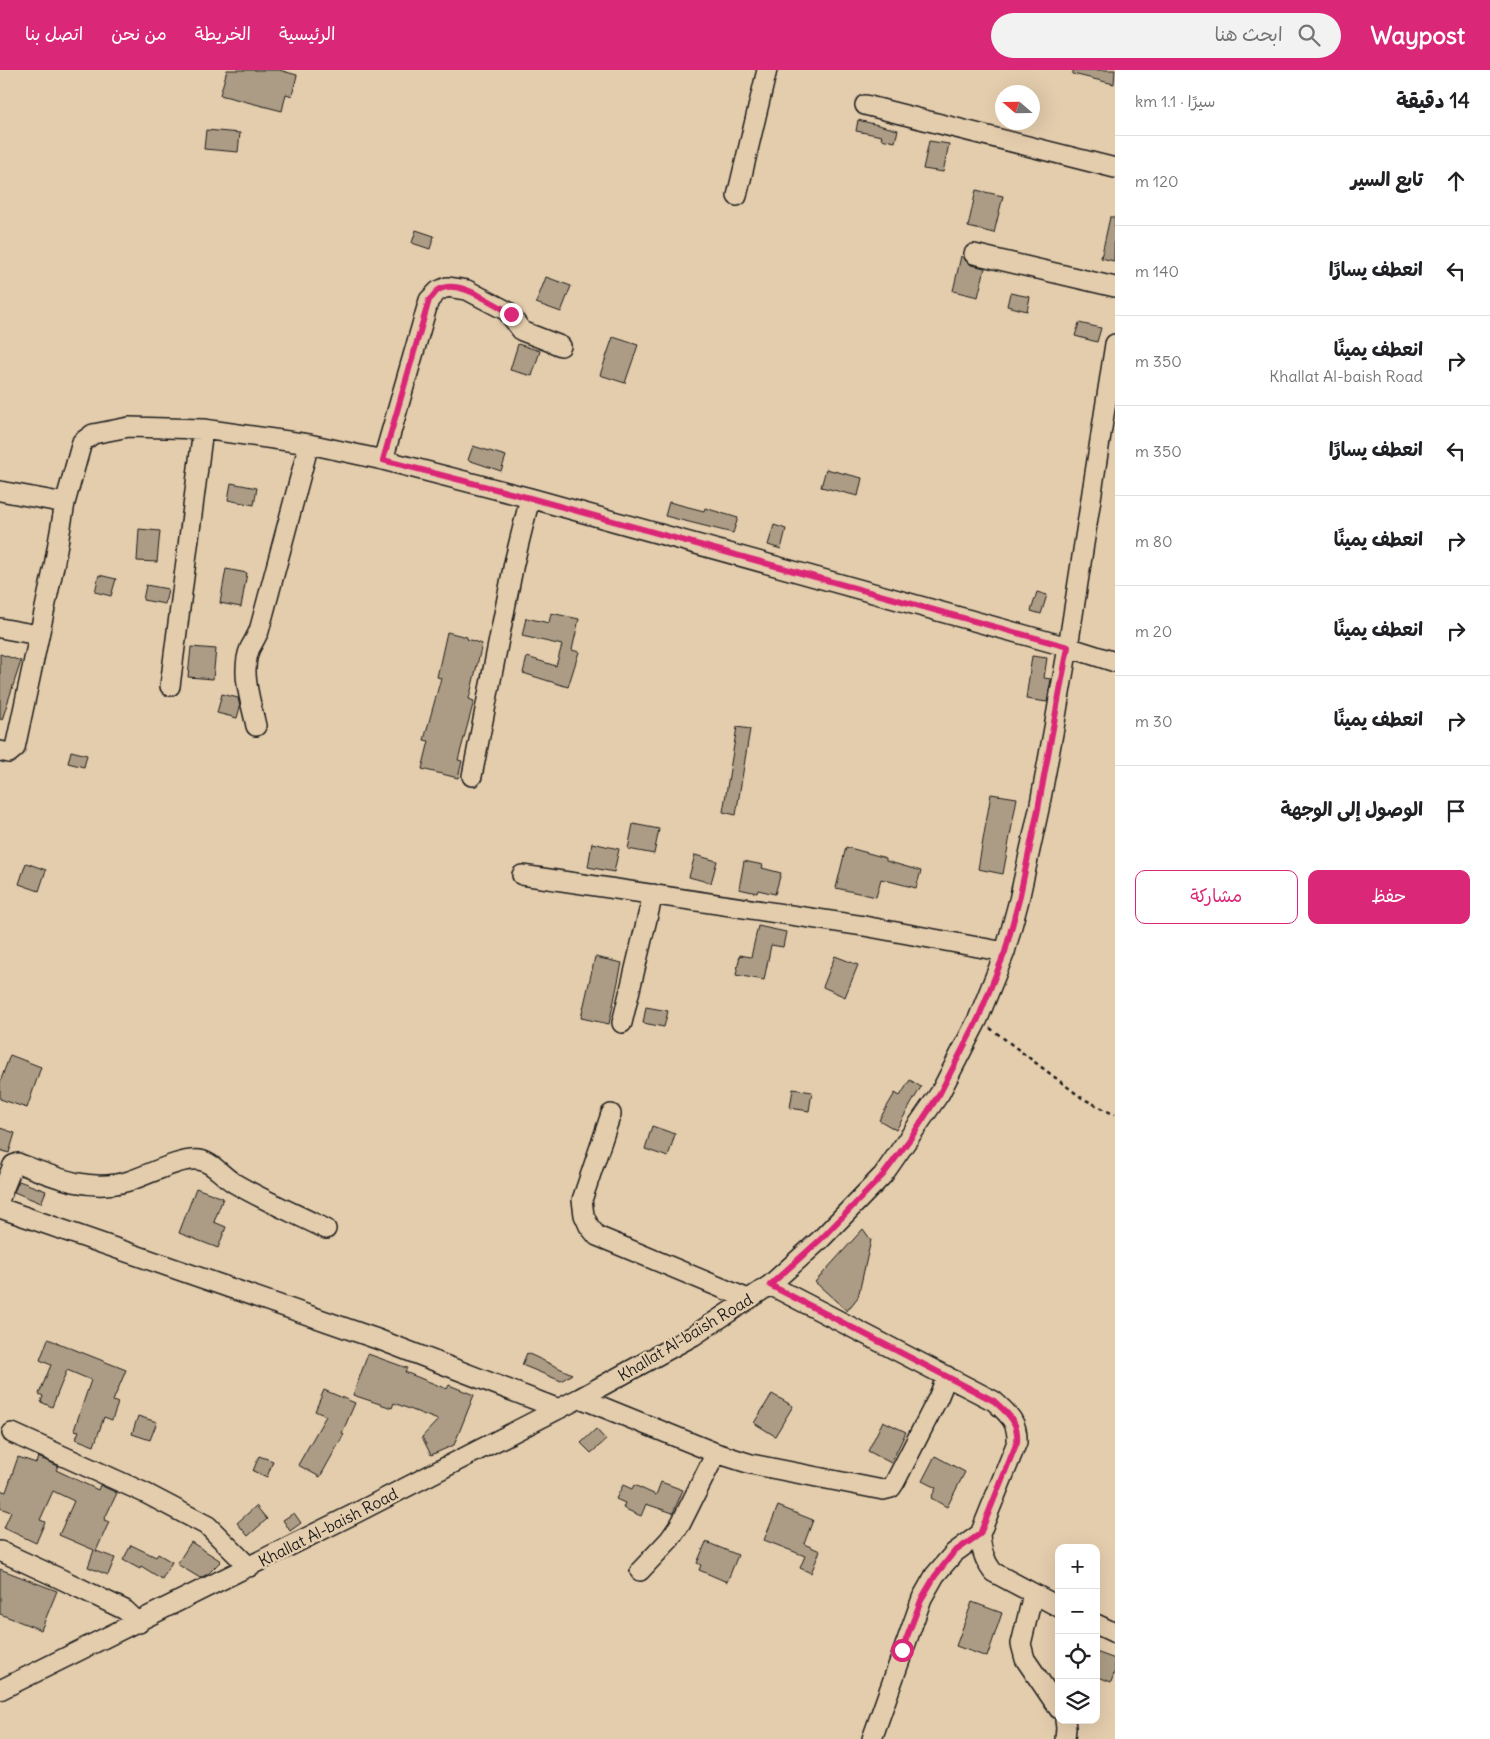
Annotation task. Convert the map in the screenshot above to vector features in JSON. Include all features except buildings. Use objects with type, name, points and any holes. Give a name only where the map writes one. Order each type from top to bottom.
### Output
[{"type":"street","points":[[737,196],[767,70]]},
{"type":"street","points":[[865,105],[1115,168]]},
{"type":"street","points":[[974,254],[1115,287]]},
{"type":"street","points":[[383,460],[429,300],[438,291],[448,287],[467,290],[507,311],[522,331],[561,346]]},
{"type":"street","name":"Khallat Al-baish Road","points":[[0,1690],[138,1623],[559,1409],[693,1336],[770,1285],[821,1239],[883,1175],[910,1139],[940,1093],[978,1019],[1005,952],[1019,900],[1038,809],[1068,647],[1112,389],[1115,344]]},
{"type":"street","points":[[0,751],[9,753],[15,748],[54,566],[65,503],[80,447],[85,439],[93,434],[129,427],[203,429],[309,444],[383,460],[530,498],[1068,647],[1115,662]]},
{"type":"street","points":[[170,686],[203,429]]},
{"type":"street","points":[[256,726],[246,662],[259,631],[309,444]]},
{"type":"street","points":[[0,491],[65,503]]},
{"type":"street","points":[[472,776],[514,564],[530,498]]},
{"type":"street","points":[[0,628],[38,635]]},
{"type":"street","points":[[522,875],[864,926],[1005,952]]},
{"type":"street","points":[[622,1023],[654,894]]},
{"type":"street","points":[[611,1114],[582,1200],[584,1215],[589,1226],[597,1236],[748,1299]]},
{"type":"street","points":[[0,1198],[13,1165],[18,1164],[60,1180],[95,1185],[127,1182],[178,1164],[199,1160],[209,1163],[233,1182],[326,1229]]},
{"type":"street","points":[[0,1208],[380,1340],[559,1409]]},
{"type":"street","points":[[770,1285],[994,1401],[1012,1417],[1018,1430],[1017,1442],[980,1534],[981,1548],[993,1572],[1055,1604]]},
{"type":"street","points":[[580,1398],[751,1464],[883,1490],[890,1488],[938,1398],[947,1376]]},
{"type":"street","points":[[12,1433],[60,1453],[145,1493],[208,1526],[249,1567]]},
{"type":"street","points":[[640,1571],[670,1539],[716,1452]]},
{"type":"street","points":[[872,1739],[922,1598],[935,1576],[954,1552],[980,1534]]},
{"type":"street","points":[[0,1551],[125,1610],[138,1623]]},
{"type":"street","points":[[1033,1594],[1021,1644],[1025,1659],[1055,1703]]},
{"type":"street","points":[[1100,1626],[1115,1633]]},
{"type":"street","points":[[1065,1739],[1066,1724]]},
{"type":"path","points":[[978,1019],[1082,1098],[1115,1116]]},
{"type":"route","points":[[511,314],[467,290],[457,288],[448,287],[438,291],[429,300],[383,460],[780,566],[1068,647],[1054,728],[1019,900],[1005,952],[978,1019],[940,1093],[910,1139],[883,1175],[821,1239],[770,1285],[994,1401],[1012,1417],[1018,1430],[1017,1442],[980,1534],[954,1552],[935,1576],[922,1598],[902,1650]]}]
